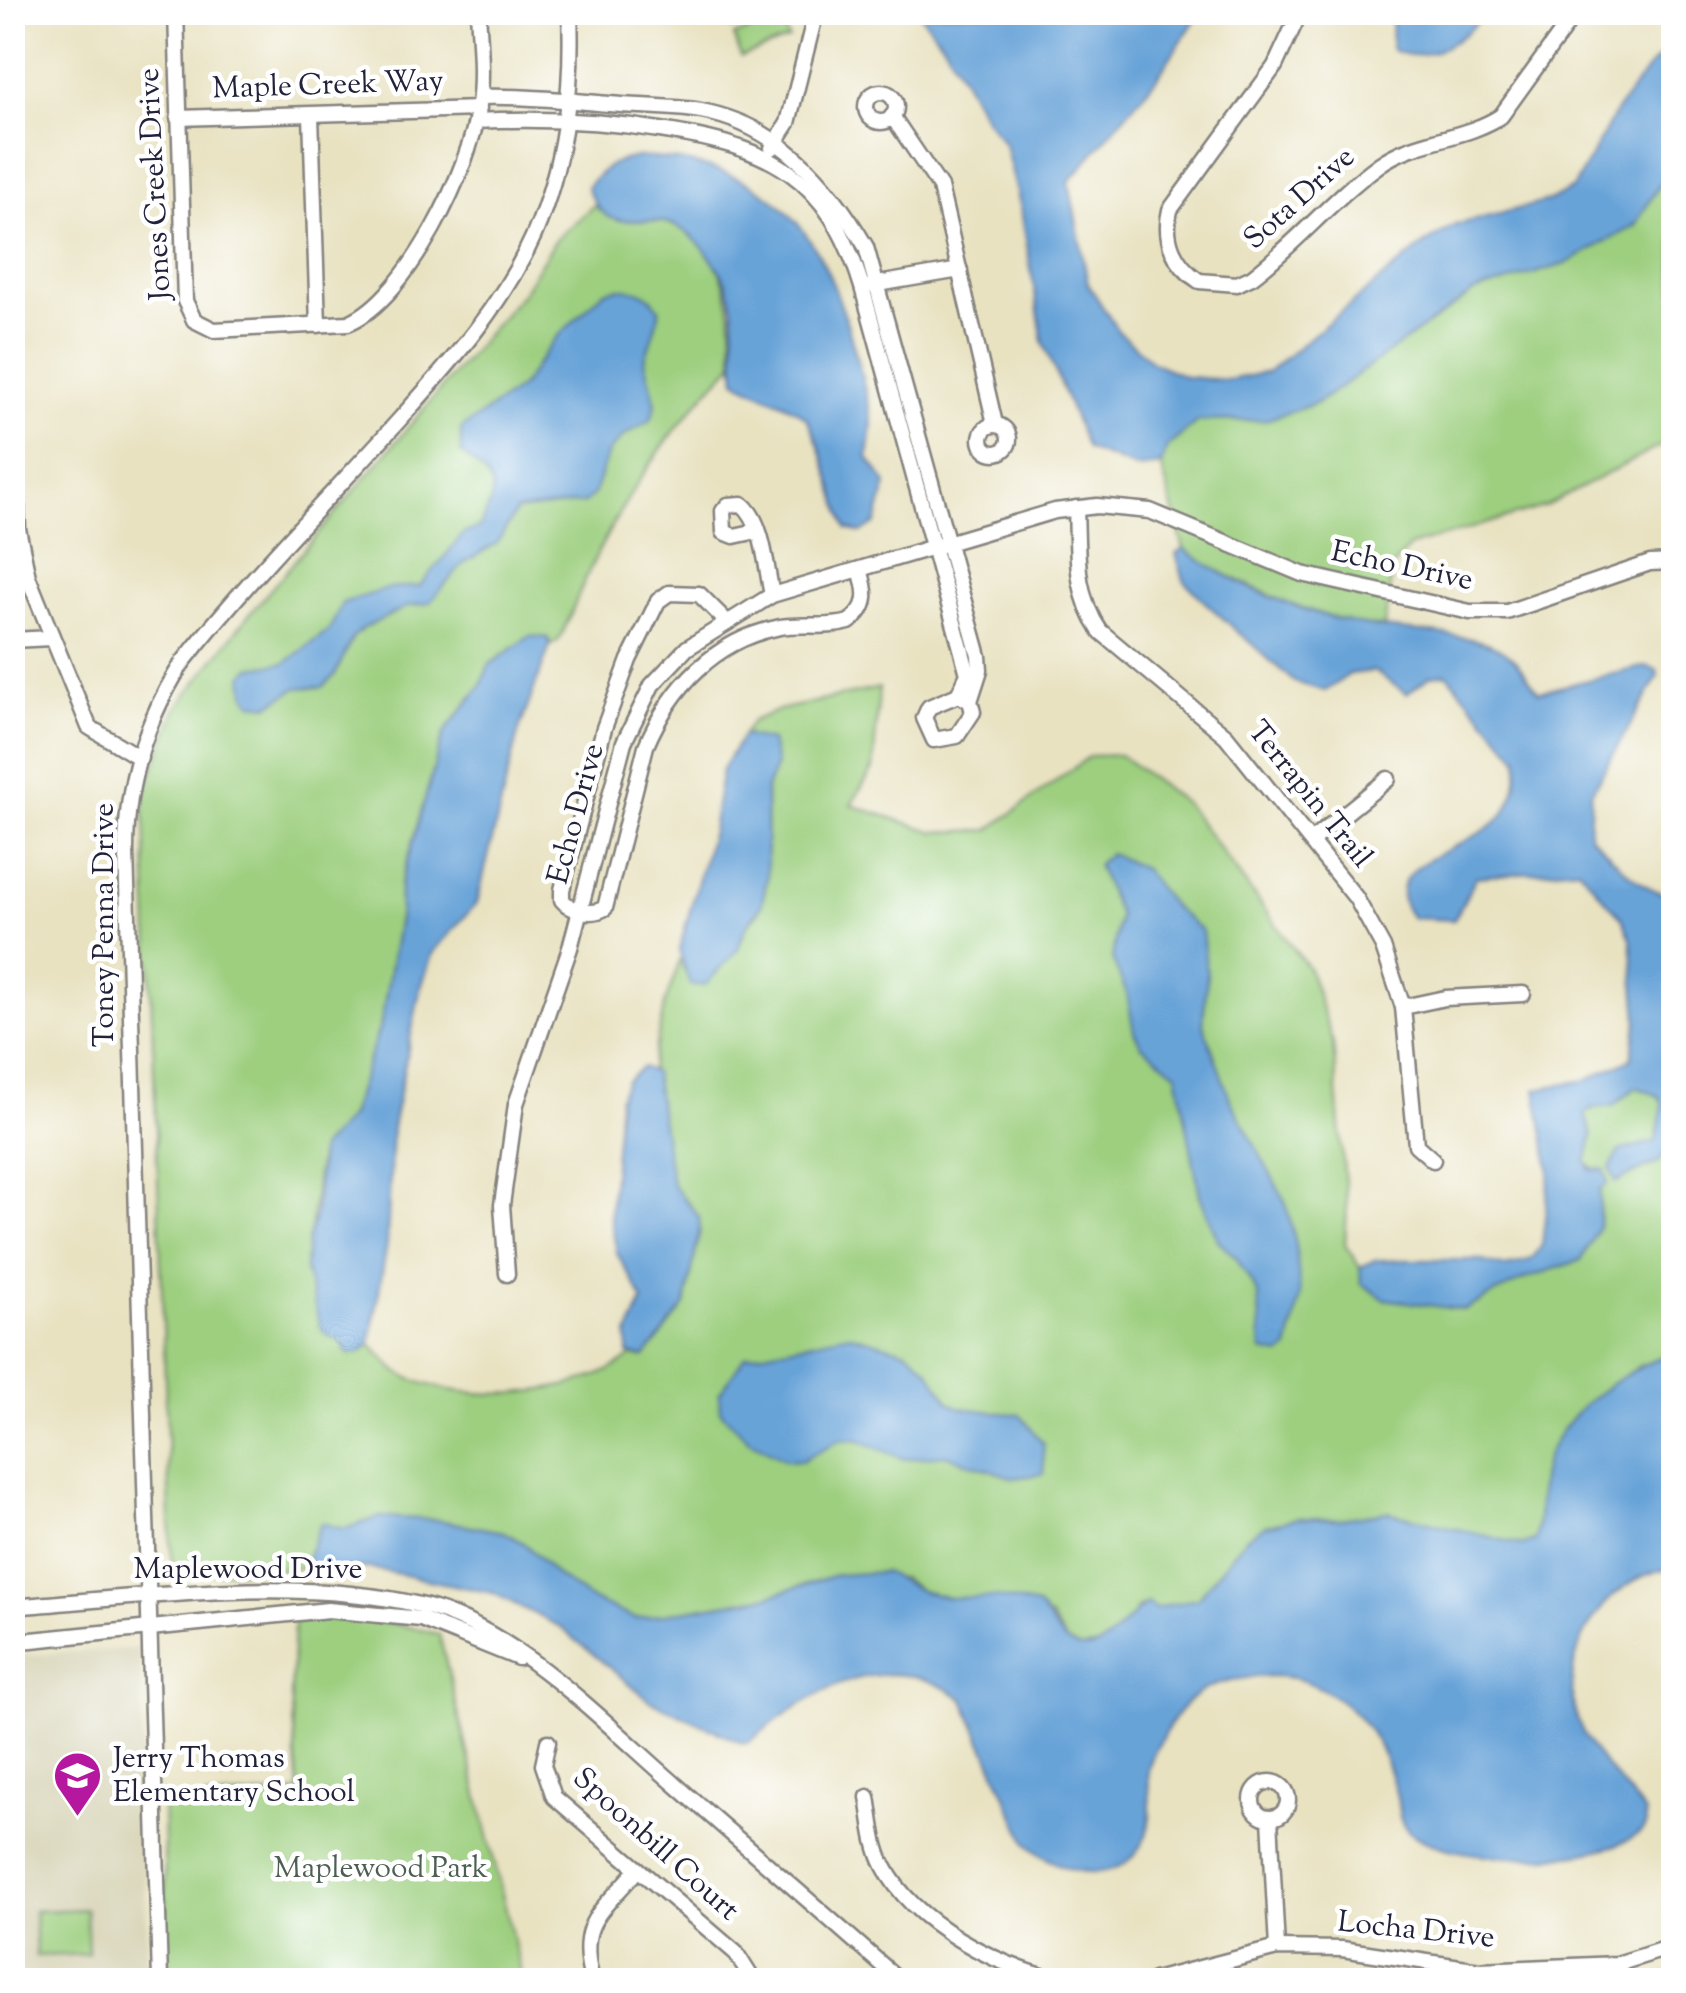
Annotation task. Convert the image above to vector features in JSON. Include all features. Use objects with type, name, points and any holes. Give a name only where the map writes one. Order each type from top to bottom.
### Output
[{"type":"street","name":"Jones Creek Drive","points":[[176,12],[185,301],[190,314],[214,330],[318,325],[361,318],[411,263],[442,209],[478,109],[478,12]]},
{"type":"street","name":"Toney Penna Drive","points":[[160,1980],[126,851],[128,800],[152,716],[196,646],[484,323],[534,234],[556,168],[567,118],[570,12]]},
{"type":"street","points":[[766,157],[788,123],[816,12]]},
{"type":"street","name":"Sota Drive","points":[[1300,12],[1275,66],[1170,210],[1168,234],[1174,256],[1199,281],[1237,284],[1252,277],[1380,164],[1420,143],[1484,128],[1501,116],[1576,12]]},
{"type":"street","name":"Maple Creek Way","points":[[178,118],[478,109],[569,99],[703,111],[776,142],[811,168],[845,210],[866,246],[942,543]]},
{"type":"street","name":"Maple Creek Way","points":[[478,109],[709,136],[766,157],[808,188],[842,233],[942,543]]},
{"type":"street","points":[[310,115],[318,325]]},
{"type":"street","points":[[892,116],[940,186],[995,424]]},
{"type":"street","points":[[862,287],[960,270]]},
{"type":"street","points":[[13,376],[15,510],[28,577],[89,727],[140,758]]},
{"type":"street","name":"Echo Drive","points":[[507,1274],[502,1205],[508,1138],[525,1072],[580,910],[635,714],[668,665],[726,620],[806,582],[1076,508],[1150,511],[1302,574],[1470,612],[1507,612],[1650,563],[1674,562]]},
{"type":"street","name":"Terrapin Trail","points":[[1076,508],[1082,596],[1100,631],[1226,736],[1312,840],[1373,927],[1403,1006],[1416,1145],[1433,1160]]},
{"type":"street","points":[[757,530],[772,595]]},
{"type":"street","points":[[942,543],[968,674],[964,698]]},
{"type":"street","points":[[726,620],[699,594],[684,592],[658,601],[609,713],[566,872],[562,900],[580,910],[605,908],[646,746],[669,701],[684,682],[720,651],[757,634],[849,622],[861,612],[866,598],[860,570]]},
{"type":"street","points":[[12,640],[51,638]]},
{"type":"street","points":[[1312,840],[1388,779]]},
{"type":"street","points":[[1403,1006],[1445,998],[1523,994]]},
{"type":"street","name":"Maplewood Drive","points":[[12,1606],[151,1596],[320,1592],[423,1605],[478,1626],[506,1641],[573,1696],[891,1978]]},
{"type":"street","name":"Maplewood Drive","points":[[12,1642],[152,1631],[328,1610],[420,1619],[528,1662]]},
{"type":"street","name":"Spoonbill Court","points":[[548,1742],[542,1766],[549,1790],[736,1953],[753,1980]]},
{"type":"street","points":[[868,1797],[878,1850],[902,1892],[976,1950],[1016,1968],[1058,1980]]},
{"type":"street","points":[[1270,1818],[1276,1948]]},
{"type":"street","points":[[592,1980],[584,1946],[588,1930],[638,1869]]},
{"type":"street","name":"Locha Drive","points":[[1154,1980],[1276,1948],[1342,1949],[1480,1970],[1617,1964],[1674,1946]]},
{"type":"shaded area","name":"Jerry Thomas Elementary School","points":[[140,1648],[147,1980],[13,1980],[13,1656]]},
{"type":"green space","points":[[725,12],[776,12],[776,13],[731,29]]},
{"type":"green space","points":[[781,18],[789,39],[741,57],[734,36]]},
{"type":"green space","points":[[1673,163],[1673,439],[1546,506],[1410,546],[1393,566],[1384,627],[1353,624],[1284,602],[1206,565],[1184,549],[1161,465],[1166,447],[1198,421],[1265,420],[1317,403],[1474,292],[1634,226]]},
{"type":"green space","points":[[594,205],[612,217],[668,223],[704,246],[715,263],[729,302],[733,364],[670,437],[633,490],[601,546],[559,640],[550,646],[549,641],[505,653],[489,665],[481,686],[444,733],[400,886],[400,912],[381,1023],[350,1116],[320,1149],[305,1270],[317,1310],[342,1340],[361,1352],[370,1344],[398,1372],[452,1390],[517,1393],[550,1389],[582,1381],[632,1356],[645,1357],[685,1305],[700,1229],[696,1213],[672,1184],[651,1068],[665,1003],[682,955],[683,969],[705,985],[738,949],[745,928],[759,912],[767,879],[766,788],[776,765],[771,741],[743,735],[752,721],[779,710],[879,688],[873,769],[851,805],[935,832],[989,830],[1090,756],[1120,755],[1186,804],[1309,969],[1333,1043],[1347,1206],[1345,1245],[1360,1267],[1361,1283],[1464,1310],[1524,1279],[1581,1260],[1599,1226],[1600,1190],[1608,1183],[1586,1162],[1592,1136],[1585,1114],[1593,1108],[1613,1106],[1637,1087],[1659,1095],[1663,1106],[1656,1141],[1619,1151],[1611,1168],[1616,1182],[1658,1162],[1673,1144],[1673,1353],[1637,1367],[1546,1461],[1536,1539],[1523,1545],[1388,1512],[1341,1519],[1297,1518],[1265,1526],[1246,1538],[1198,1598],[1155,1609],[1148,1603],[1137,1608],[1130,1624],[1098,1646],[1080,1649],[1065,1641],[1051,1618],[1011,1601],[949,1598],[921,1591],[902,1578],[836,1575],[769,1596],[636,1619],[588,1598],[557,1576],[526,1545],[504,1532],[437,1520],[381,1517],[344,1529],[321,1523],[303,1568],[172,1575],[144,794],[177,707],[248,616],[523,292],[556,239]]},
{"type":"green space","name":"Maplewood Park","points":[[294,1620],[391,1623],[439,1634],[523,1980],[167,1980],[163,1802],[299,1792],[291,1696]]},
{"type":"green space","points":[[86,1909],[88,1954],[36,1956],[34,1911]]},
{"type":"water","points":[[1391,12],[1485,13],[1456,40],[1418,55],[1392,50]]},
{"type":"water","points":[[919,13],[1200,13],[1156,79],[1069,182],[1088,284],[1118,331],[1152,362],[1186,377],[1229,380],[1268,372],[1423,245],[1455,225],[1549,201],[1573,188],[1619,107],[1651,65],[1673,45],[1673,163],[1634,226],[1565,264],[1474,292],[1317,403],[1265,420],[1198,421],[1167,447],[1161,465],[1136,468],[1087,449],[1043,342],[1021,209],[1005,145],[984,117],[947,49]]},
{"type":"water","points":[[640,157],[696,164],[741,179],[776,202],[804,232],[825,267],[842,309],[869,406],[872,423],[868,458],[887,484],[876,523],[861,533],[847,529],[806,418],[736,380],[730,294],[721,272],[704,250],[674,225],[608,217],[594,201],[587,187],[599,174],[622,160]]},
{"type":"water","points":[[619,288],[644,293],[660,311],[645,360],[656,404],[651,420],[625,435],[608,452],[594,494],[584,503],[516,511],[497,543],[464,563],[429,603],[409,606],[353,637],[335,675],[323,687],[297,688],[269,705],[252,703],[245,693],[243,676],[250,668],[285,663],[330,629],[342,603],[390,588],[420,586],[464,533],[480,527],[491,502],[492,485],[461,453],[461,429],[521,387],[555,339],[605,291]]},
{"type":"water","points":[[1184,549],[1243,584],[1331,618],[1489,644],[1514,660],[1539,692],[1646,666],[1657,670],[1658,676],[1591,793],[1589,835],[1637,880],[1673,895],[1673,1144],[1658,1162],[1616,1182],[1610,1168],[1619,1151],[1656,1141],[1663,1106],[1659,1096],[1636,1087],[1613,1106],[1593,1108],[1585,1114],[1592,1136],[1586,1162],[1591,1170],[1604,1169],[1608,1183],[1600,1190],[1599,1226],[1581,1260],[1524,1279],[1464,1310],[1384,1299],[1361,1283],[1360,1267],[1375,1260],[1478,1260],[1506,1267],[1532,1259],[1542,1245],[1550,1171],[1536,1089],[1586,1080],[1631,1059],[1638,1019],[1631,939],[1623,920],[1578,868],[1476,877],[1454,920],[1412,918],[1402,898],[1404,882],[1415,869],[1473,837],[1505,812],[1516,786],[1519,759],[1447,674],[1430,676],[1407,694],[1374,671],[1350,674],[1325,691],[1294,682],[1184,580],[1176,554]]},
{"type":"water","points":[[530,636],[548,638],[550,646],[518,733],[477,903],[433,952],[420,990],[392,1128],[387,1244],[370,1344],[362,1352],[348,1354],[342,1341],[327,1335],[320,1326],[305,1270],[307,1241],[315,1215],[320,1149],[350,1116],[381,1023],[400,912],[400,886],[444,733],[481,686],[489,665]]},
{"type":"water","points":[[743,735],[771,741],[776,765],[766,788],[767,879],[761,906],[745,928],[738,949],[705,985],[690,985],[679,950],[712,831],[722,769]]},
{"type":"water","points":[[1109,853],[1144,869],[1173,907],[1202,931],[1207,975],[1203,1024],[1230,1099],[1285,1201],[1296,1244],[1300,1295],[1288,1350],[1280,1355],[1262,1351],[1258,1294],[1237,1259],[1218,1240],[1200,1196],[1177,1073],[1142,1046],[1134,1032],[1127,994],[1112,958],[1119,915],[1097,865]]},
{"type":"water","points":[[643,1067],[654,1073],[672,1184],[699,1217],[700,1229],[685,1305],[645,1357],[628,1354],[628,1335],[643,1300],[617,1253],[610,1215],[619,1098],[626,1081]]},
{"type":"water","points":[[849,1334],[908,1351],[929,1370],[949,1402],[961,1408],[1020,1415],[1043,1443],[1044,1474],[1014,1478],[946,1455],[904,1459],[857,1439],[839,1440],[801,1461],[786,1460],[749,1440],[720,1411],[719,1394],[745,1356]]},
{"type":"water","points":[[1673,1353],[1673,1568],[1647,1575],[1604,1606],[1577,1653],[1572,1680],[1574,1707],[1583,1733],[1645,1813],[1646,1825],[1630,1839],[1566,1855],[1487,1855],[1451,1850],[1422,1840],[1402,1823],[1387,1764],[1362,1721],[1322,1689],[1302,1680],[1273,1676],[1215,1685],[1188,1702],[1172,1721],[1150,1763],[1149,1827],[1136,1853],[1107,1871],[1074,1870],[1027,1844],[964,1700],[935,1683],[907,1675],[851,1681],[797,1706],[748,1743],[741,1742],[650,1701],[560,1627],[493,1593],[369,1568],[303,1568],[321,1523],[344,1529],[381,1517],[437,1520],[504,1532],[526,1545],[557,1576],[588,1598],[636,1619],[769,1596],[836,1575],[884,1572],[921,1591],[949,1598],[997,1597],[1037,1606],[1068,1643],[1092,1648],[1112,1636],[1148,1603],[1155,1609],[1198,1598],[1246,1538],[1265,1526],[1297,1518],[1341,1519],[1388,1512],[1523,1545],[1536,1540],[1542,1471],[1566,1425],[1616,1381]]},
{"type":"place","name":"Jerry Thomas Elementary School","points":[[78,1818]]}]
